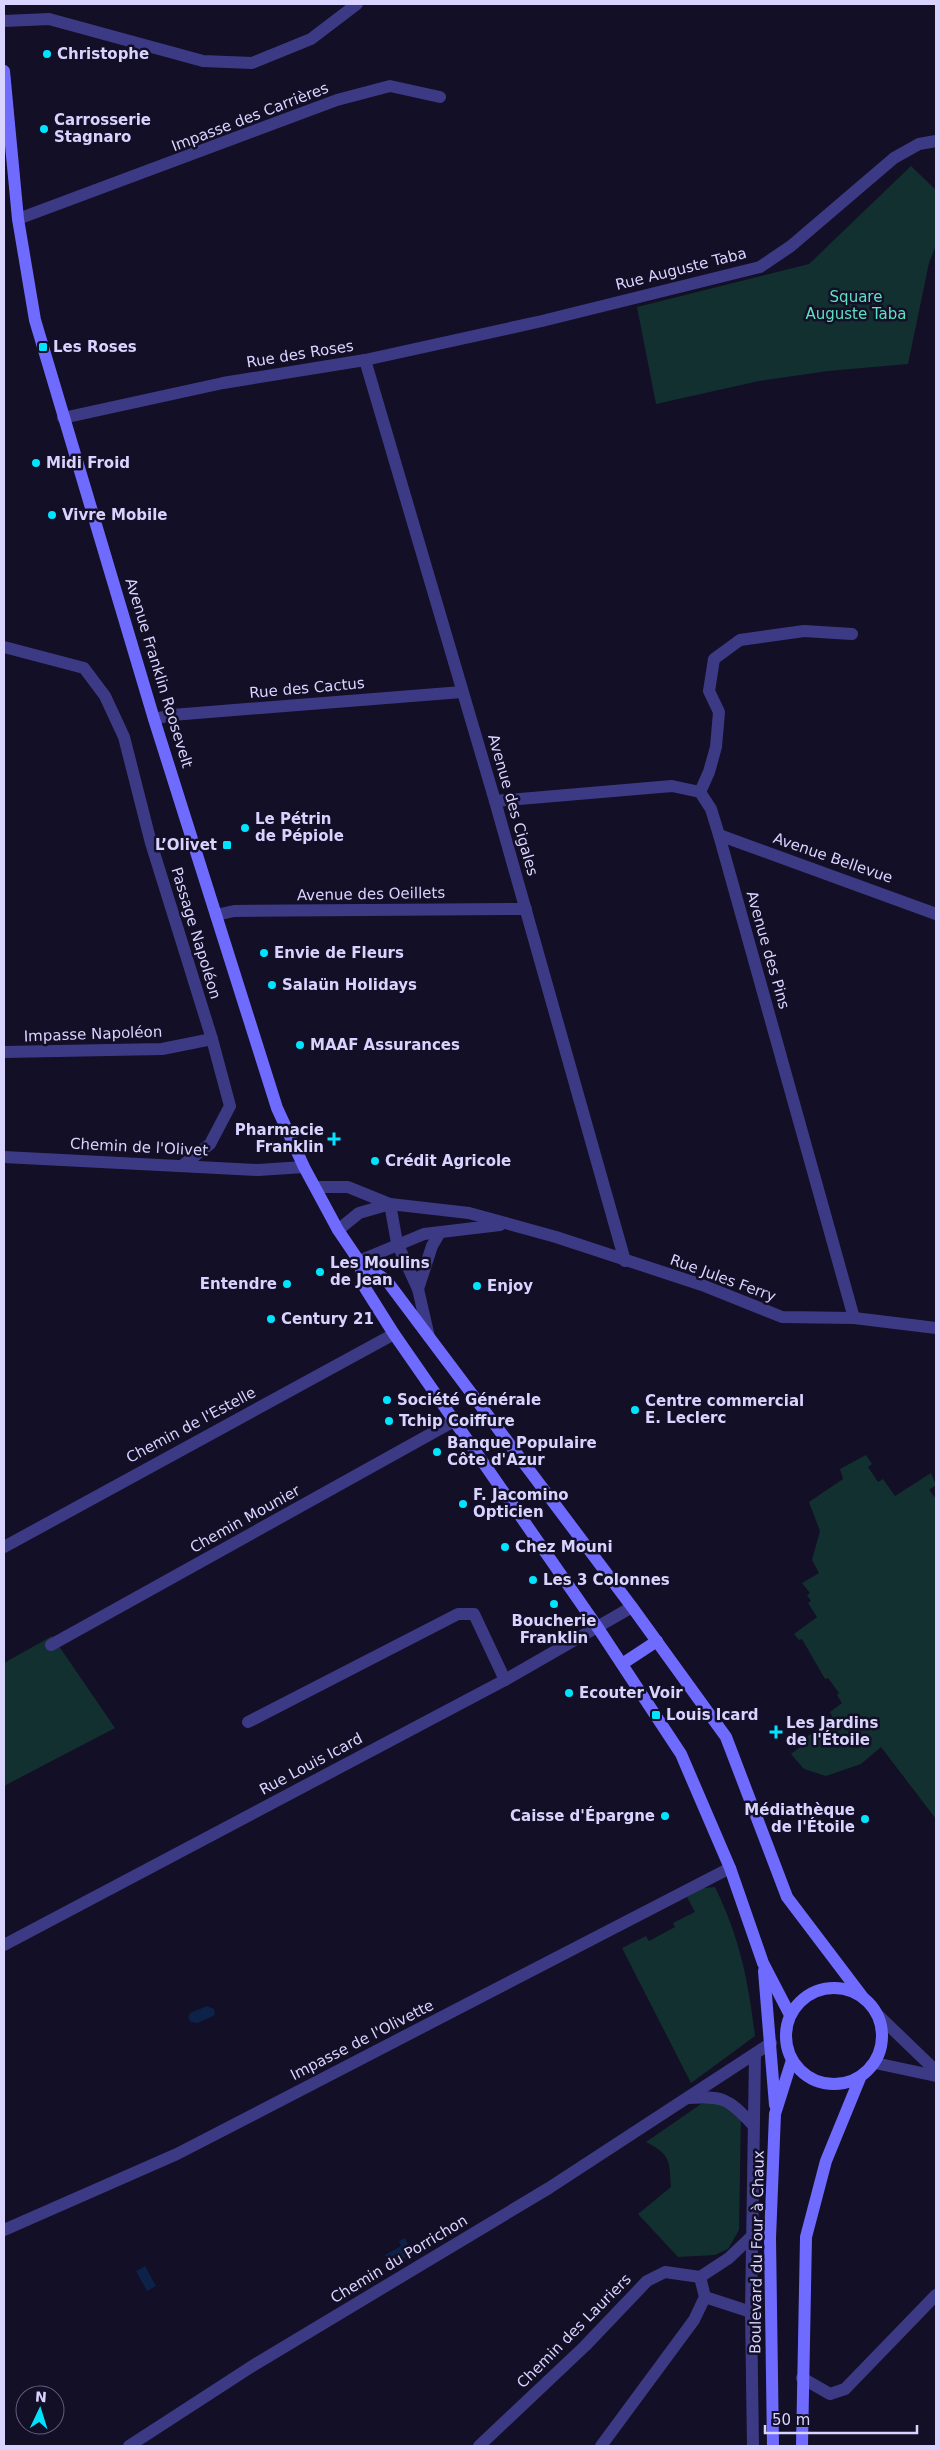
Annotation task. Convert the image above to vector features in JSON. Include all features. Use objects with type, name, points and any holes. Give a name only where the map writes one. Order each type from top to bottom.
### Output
[{"type":"main road","name":"Avenue Franklin Roosevelt","points":[[4,70],[18,219],[35,320],[63,418],[125,616],[154,719],[278,1108],[304,1167],[338,1230],[359,1261],[387,1281],[632,1607],[726,1737],[787,1897],[862,1996]]},
{"type":"main road","name":"Avenue Franklin Roosevelt","points":[[359,1261],[364,1288],[394,1334],[598,1628],[681,1754],[730,1868],[763,1963],[790,2015]]},
{"type":"main road","points":[[622,1664],[657,1642]]},
{"type":"main road","points":[[763,1963],[776,2114]]},
{"type":"main road","points":[[830,1988],[847,1989],[862,1996],[872,2005],[879,2016],[883,2032],[882,2048],[875,2063],[860,2078],[846,2084],[830,2085],[814,2081],[802,2072],[792,2060],[786,2046],[786,2031],[790,2015],[800,2001],[814,1992],[830,1988]]},
{"type":"main road","name":"Boulevard du Four à Chaux","points":[[772,2446],[770,2238],[776,2114],[792,2060]]},
{"type":"main road","points":[[802,2446],[806,2237],[826,2161],[860,2078]]},
{"type":"street","points":[[4,21],[49,19],[203,61],[252,64],[311,39],[357,4]]},
{"type":"street","name":"Impasse des Carrières","points":[[18,219],[185,159],[337,100],[390,86],[440,97]]},
{"type":"street","name":"Rue Auguste Taba","points":[[542,321],[760,267],[791,246],[894,158],[919,144],[936,141]]},
{"type":"street","name":"Rue des Roses","points":[[63,418],[223,383],[365,360],[542,321]]},
{"type":"street","name":"Avenue des Cigales","points":[[365,360],[495,801],[625,1261]]},
{"type":"street","points":[[495,801],[672,786],[700,792],[709,772],[716,747],[719,712],[709,690],[714,659],[740,640],[804,631],[852,634]]},
{"type":"street","name":"Passage Napoléon","points":[[4,647],[84,668],[105,696],[124,737],[151,843],[212,1039],[230,1106],[210,1144],[182,1165]]},
{"type":"street","name":"Rue des Cactus","points":[[154,719],[172,715],[462,692]]},
{"type":"street","name":"Avenue des Pins","points":[[700,792],[711,809],[719,836],[854,1318]]},
{"type":"street","name":"Avenue Bellevue","points":[[719,836],[936,914]]},
{"type":"street","name":"Avenue des Oeillets","points":[[216,914],[234,911],[526,909]]},
{"type":"street","name":"Impasse Napoléon","points":[[4,1052],[162,1049],[212,1039]]},
{"type":"street","name":"Chemin de l'Olivet","points":[[4,1157],[273,1170],[304,1167]]},
{"type":"street","name":"Rue Jules Ferry","points":[[316,1187],[348,1187],[390,1204],[469,1213],[556,1237],[702,1285],[782,1317],[854,1318],[935,1327]]},
{"type":"street","name":"Rue Jules Ferry","points":[[338,1230],[359,1213],[390,1204]]},
{"type":"street","name":"Avenue Franklin Roosevelt","points":[[390,1204],[398,1243],[418,1289],[430,1338]]},
{"type":"street","name":"Rue Jules Ferry","points":[[359,1261],[398,1243],[424,1234],[439,1234],[505,1224]]},
{"type":"street","points":[[418,1289],[432,1246],[439,1234]]},
{"type":"street","name":"Chemin de l'Estelle","points":[[4,1547],[394,1334]]},
{"type":"street","name":"Chemin Mounier","points":[[50,1645],[454,1421]]},
{"type":"street","name":"Rue Louis Icard","points":[[4,1946],[505,1680],[632,1607]]},
{"type":"street","points":[[248,1722],[458,1614],[474,1614],[505,1680]]},
{"type":"street","name":"Impasse de l'Olivette","points":[[4,2230],[177,2154],[730,1868]]},
{"type":"street","points":[[879,2016],[936,2071]]},
{"type":"street","name":"Chemin du Porrichon","points":[[128,2446],[254,2365],[549,2188],[771,2043]]},
{"type":"street","points":[[753,2446],[751,2312],[754,2055]]},
{"type":"street","points":[[875,2063],[936,2076]]},
{"type":"street","name":"Chemin du Porrichon","points":[[685,2098],[716,2096],[734,2105],[752,2124]]},
{"type":"street","points":[[600,2446],[694,2320],[705,2297],[700,2277],[729,2258],[752,2236]]},
{"type":"street","name":"Chemin des Lauriers","points":[[479,2446],[585,2346],[648,2281],[666,2272],[700,2277]]},
{"type":"street","points":[[802,2378],[830,2394],[846,2389],[936,2295]]},
{"type":"street","points":[[705,2297],[751,2312]]},
{"type":"green space","name":"Square Auguste Taba","points":[[911,166],[936,190],[936,245],[929,263],[908,364],[828,371],[759,381],[656,404],[637,307],[809,264]]},
{"type":"green space","points":[[866,1455],[872,1464],[868,1467],[878,1482],[883,1479],[895,1496],[931,1473],[936,1485],[929,1490],[936,1499],[936,1819],[881,1747],[861,1764],[826,1776],[804,1769],[791,1754],[807,1742],[805,1738],[826,1723],[828,1727],[835,1722],[830,1712],[842,1703],[837,1695],[839,1693],[828,1678],[825,1679],[802,1639],[799,1640],[794,1634],[817,1617],[808,1603],[811,1601],[807,1595],[810,1593],[802,1583],[819,1573],[812,1560],[820,1531],[809,1502],[843,1479],[840,1469]]},
{"type":"green space","points":[[52,1636],[115,1728],[4,1786],[4,1663]]},
{"type":"green space","points":[[715,1887],[731,1924],[742,1960],[755,2036],[691,2083],[622,1948],[646,1936],[649,1941],[675,1927],[673,1923],[695,1912],[687,1897],[703,1888]]},
{"type":"green space","points":[[721,2102],[741,2115],[739,2230],[728,2249],[715,2255],[678,2257],[638,2214],[671,2187],[667,2159],[660,2151],[646,2142],[701,2104]]},
{"type":"water","points":[[207,2006],[214,2009],[215,2015],[198,2023],[191,2022],[188,2018],[190,2013]]},
{"type":"water","points":[[405,2238],[413,2254],[391,2265],[385,2255],[401,2246],[399,2241]]},
{"type":"water","points":[[145,2266],[156,2286],[147,2291],[136,2271]]},
{"type":"place","name":"Christophe","points":[[47,54]]},
{"type":"place","name":"Carrosserie Stagnaro","points":[[44,129]]},
{"type":"place","name":"Les Roses","points":[[43,347]]},
{"type":"place","name":"Midi Froid","points":[[36,463]]},
{"type":"place","name":"Vivre Mobile","points":[[52,515]]},
{"type":"place","name":"Le Pétrin de Pépiole","points":[[245,828]]},
{"type":"place","name":"L’Olivet","points":[[227,845]]},
{"type":"place","name":"Envie de Fleurs","points":[[264,953]]},
{"type":"place","name":"Salaün Holidays","points":[[272,985]]},
{"type":"place","name":"MAAF Assurances","points":[[300,1045]]},
{"type":"place","name":"Pharmacie Franklin","points":[[334,1139]]},
{"type":"place","name":"Crédit Agricole","points":[[375,1161]]},
{"type":"place","name":"Les Moulins de Jean","points":[[320,1272]]},
{"type":"place","name":"Entendre","points":[[287,1284]]},
{"type":"place","name":"Enjoy","points":[[477,1286]]},
{"type":"place","name":"Century 21","points":[[271,1319]]},
{"type":"place","name":"Société Générale","points":[[387,1400]]},
{"type":"place","name":"Centre commercial E. Leclerc","points":[[635,1410]]},
{"type":"place","name":"Tchip Coiffure","points":[[389,1421]]},
{"type":"place","name":"Banque Populaire Côte d'Azur","points":[[437,1452]]},
{"type":"place","name":"F. Jacomino Opticien","points":[[463,1504]]},
{"type":"place","name":"Chez Mouni","points":[[505,1547]]},
{"type":"place","name":"Les 3 Colonnes","points":[[533,1580]]},
{"type":"place","name":"Boucherie Franklin","points":[[554,1604]]},
{"type":"place","name":"Ecouter Voir","points":[[569,1693]]},
{"type":"place","name":"Louis Icard","points":[[656,1715]]},
{"type":"place","name":"Les Jardins de l'Étoile","points":[[776,1732]]},
{"type":"place","name":"Caisse d'Épargne","points":[[665,1816]]},
{"type":"place","name":"Médiathèque de l'Étoile","points":[[865,1819]]}]
